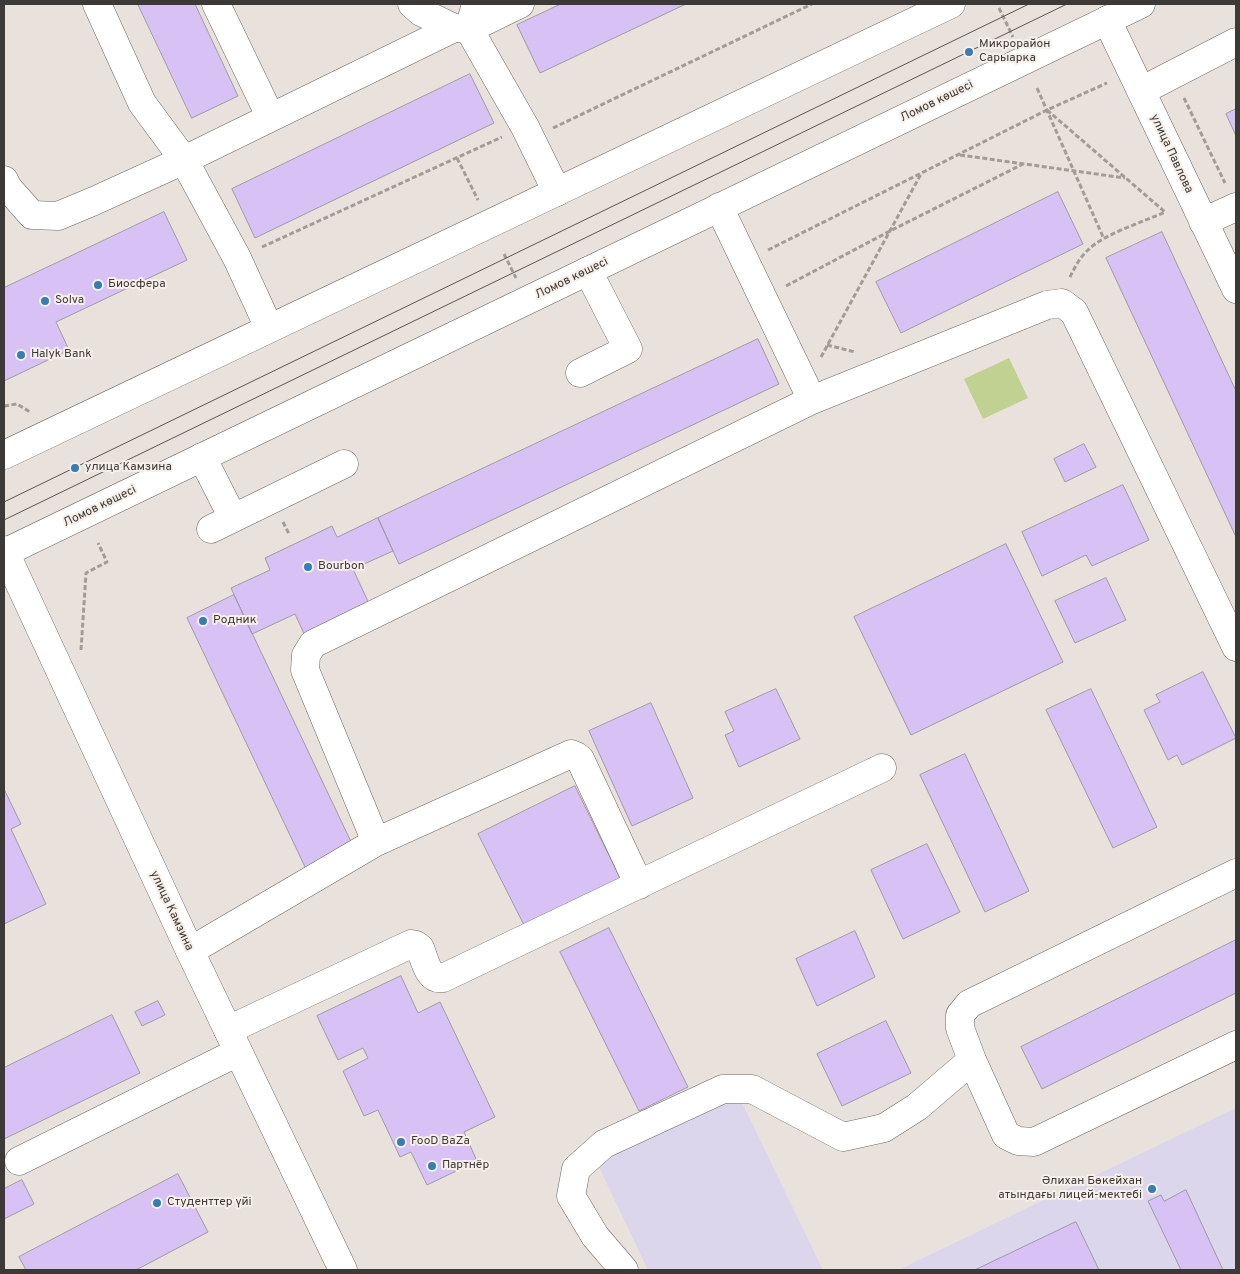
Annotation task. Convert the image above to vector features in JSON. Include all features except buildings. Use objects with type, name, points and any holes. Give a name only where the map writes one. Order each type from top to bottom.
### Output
[{"type":"main road","points":[[97,4],[142,104],[184,160],[237,258],[269,328]]},
{"type":"main road","points":[[216,4],[270,116]]},
{"type":"main road","points":[[412,4],[421,12],[466,20]]},
{"type":"main road","points":[[4,180],[8,188],[32,215],[58,216],[184,160],[466,20],[520,4]]},
{"type":"main road","points":[[4,455],[951,4]]},
{"type":"main road","name":"Ломов көшесі","points":[[4,552],[1141,4]]},
{"type":"main road","points":[[466,20],[528,133],[557,192]]},
{"type":"main road","name":"улица Павлова","points":[[1107,20],[1236,289]]},
{"type":"main road","points":[[1136,81],[1173,74],[1236,42]]},
{"type":"main road","points":[[1204,222],[1232,198]]},
{"type":"main road","points":[[719,207],[809,393]]},
{"type":"main road","points":[[580,373],[628,349],[588,271]]},
{"type":"main road","points":[[376,842],[306,670],[306,654],[313,644],[809,393],[1047,305],[1062,303],[1074,312],[1228,610],[1236,647]]},
{"type":"main road","points":[[202,457],[222,524],[344,464]]},
{"type":"main road","name":"улица Камзина","points":[[4,552],[190,951],[343,1270]]},
{"type":"main road","points":[[190,951],[376,842],[571,754],[580,759],[639,885]]},
{"type":"main road","points":[[19,1161],[411,944],[420,948],[432,977],[437,979],[443,978],[882,768]]},
{"type":"main road","points":[[1236,872],[969,1004],[960,1015],[960,1028],[972,1060],[1006,1135],[1018,1141],[1034,1142],[1236,1045]]},
{"type":"main road","points":[[624,1270],[595,1236],[571,1196],[576,1169],[604,1144],[723,1089],[752,1089],[843,1137],[884,1128],[917,1107],[972,1060]]},
{"type":"path","points":[[237,258],[457,158],[528,133],[812,4]]},
{"type":"path","points":[[999,8],[1014,39]]},
{"type":"path","points":[[1173,74],[1232,198]]},
{"type":"path","points":[[745,261],[1047,110],[1136,81]]},
{"type":"path","points":[[1037,88],[1104,239]]},
{"type":"path","points":[[1047,110],[1164,212],[1104,239],[1088,249],[1076,263],[1062,303]]},
{"type":"path","points":[[959,154],[1126,178]]},
{"type":"path","points":[[457,158],[480,205]]},
{"type":"path","points":[[763,298],[1023,164]]},
{"type":"path","points":[[809,393],[921,173]]},
{"type":"path","points":[[504,254],[518,280]]},
{"type":"path","points":[[4,406],[17,404],[35,416]]},
{"type":"path","points":[[80,658],[86,573],[107,562],[98,543]]},
{"type":"shaded area","points":[[734,1086],[823,1270],[648,1270],[593,1155]]},
{"type":"shaded area","name":"Әлихан Бөкейхан атындағы лицей-мектебі","points":[[1236,1108],[1236,1270],[898,1270]]},
{"type":"green space","points":[[1009,358],[1028,398],[983,419],[964,379]]},
{"type":"tram line","points":[[4,502],[1029,4]]},
{"type":"tram line","points":[[4,520],[1067,4]]},
{"type":"place","name":"Микрорайон Сарыарка","points":[[969,52]]},
{"type":"place","name":"Биосфера","points":[[98,285]]},
{"type":"place","name":"Solva","points":[[45,301]]},
{"type":"place","name":"Halyk Bank","points":[[21,355]]},
{"type":"place","name":"улица Камзина","points":[[75,468]]},
{"type":"place","name":"Bourbon","points":[[308,567]]},
{"type":"place","name":"Родник","points":[[203,621]]},
{"type":"place","name":"FooD BaZa","points":[[401,1142]]},
{"type":"place","name":"Партнёр","points":[[432,1166]]},
{"type":"place","name":"Әлихан Бөкейхан атындағы лицей-мектебі","points":[[1152,1189]]},
{"type":"place","name":"Студенттер үйі","points":[[157,1203]]}]
